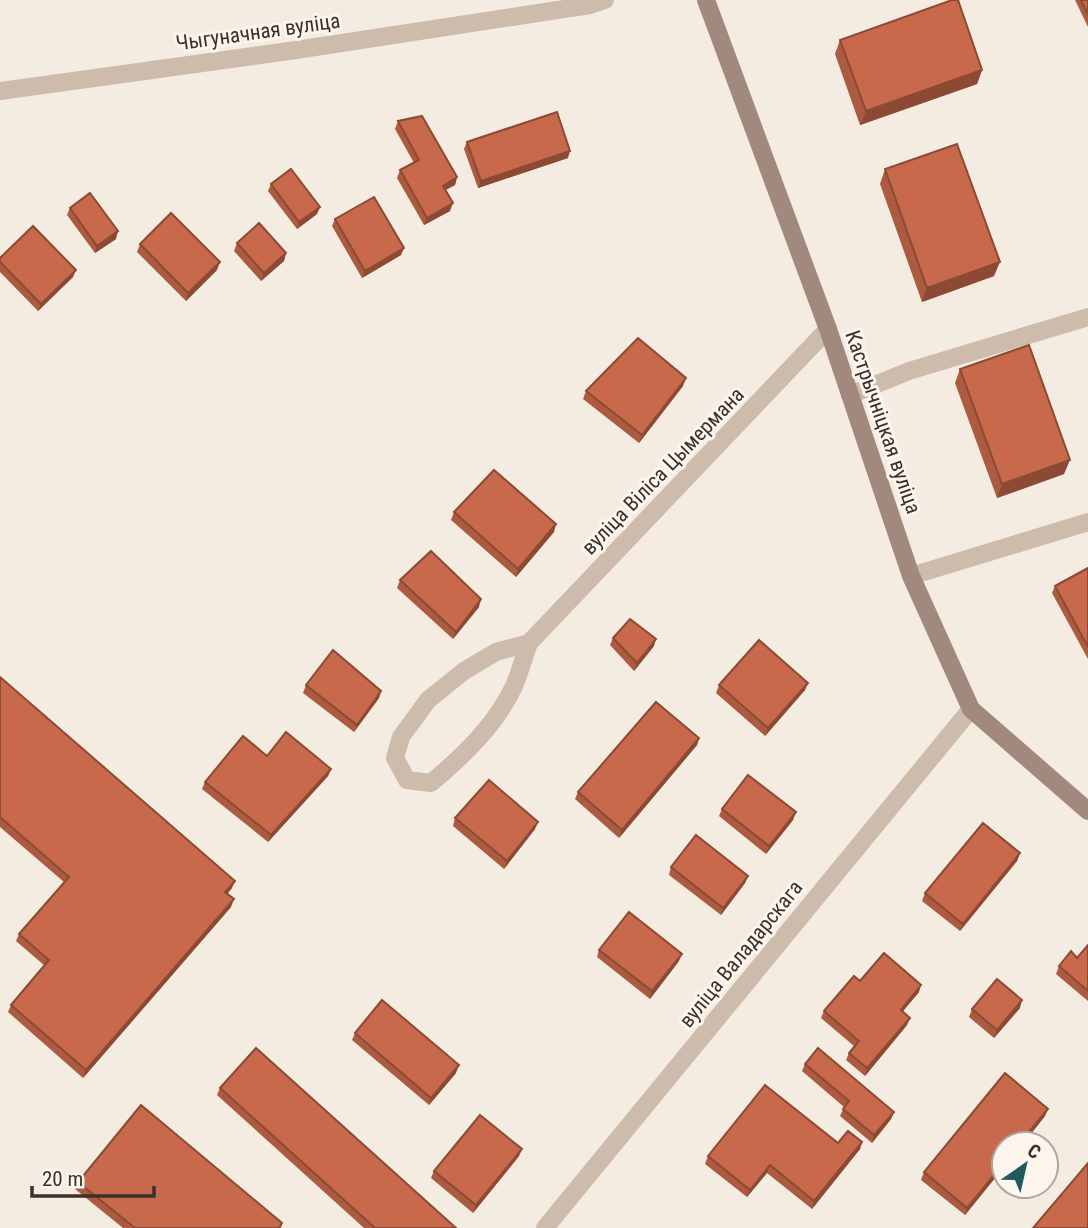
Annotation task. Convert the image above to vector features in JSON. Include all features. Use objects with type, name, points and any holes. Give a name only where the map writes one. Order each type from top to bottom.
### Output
[{"type":"main road","name":"Кастрычніцкая вуліца","points":[[706,0],[828,330],[911,576],[971,709],[1088,811]]},
{"type":"street","name":"Чыгуначная вуліца","points":[[0,91],[323,46],[590,5],[605,0]]},
{"type":"street","points":[[850,395],[909,371],[1088,317]]},
{"type":"street","name":"вуліца Віліса Цымермана","points":[[529,643],[828,330]]},
{"type":"street","points":[[911,576],[1088,522]]},
{"type":"street","points":[[529,643],[514,685],[494,720],[457,761],[431,783],[407,780],[395,758],[401,737],[428,700],[464,671],[496,652],[529,643]]},
{"type":"street","name":"вуліца Валадарскага","points":[[545,1228],[971,709]]},
{"type":"building","points":[[958,0],[982,70],[866,111],[840,40]]},
{"type":"building","points":[[1081,0],[1088,0],[1088,14]]},
{"type":"building","points":[[557,112],[570,151],[481,181],[467,142]]},
{"type":"building","points":[[422,116],[457,177],[443,186],[453,203],[427,218],[400,170],[419,160],[398,121]]},
{"type":"building","points":[[957,144],[1000,262],[927,288],[885,169]]},
{"type":"building","points":[[291,169],[320,207],[299,222],[271,184]]},
{"type":"building","points":[[90,193],[118,231],[97,246],[70,208]]},
{"type":"building","points":[[374,197],[404,248],[365,271],[335,219]]},
{"type":"building","points":[[171,213],[220,262],[188,293],[140,244]]},
{"type":"building","points":[[259,223],[286,253],[264,273],[237,243]]},
{"type":"building","points":[[33,226],[76,270],[41,304],[0,262],[0,258]]},
{"type":"building","points":[[638,338],[686,378],[642,435],[586,391]]},
{"type":"building","points":[[1029,345],[1070,460],[1002,484],[960,369]]},
{"type":"building","points":[[494,470],[556,524],[518,569],[454,512]]},
{"type":"building","points":[[431,551],[481,599],[456,632],[400,580]]},
{"type":"building","points":[[1088,568],[1088,647],[1055,586]]},
{"type":"building","points":[[630,619],[656,639],[637,663],[613,638]]},
{"type":"building","points":[[759,640],[808,683],[768,728],[719,685]]},
{"type":"building","points":[[333,650],[381,691],[357,725],[306,685]]},
{"type":"building","points":[[0,677],[235,881],[225,892],[234,899],[86,1070],[11,1005],[49,960],[19,934],[69,877],[0,817]]},
{"type":"building","points":[[656,702],[699,738],[622,830],[578,792]]},
{"type":"building","points":[[286,732],[331,769],[271,835],[205,782],[243,736],[267,756]]},
{"type":"building","points":[[748,775],[796,812],[769,846],[722,809]]},
{"type":"building","points":[[489,780],[538,822],[507,861],[455,818]]},
{"type":"building","points":[[983,823],[1020,853],[963,924],[925,893]]},
{"type":"building","points":[[696,835],[748,876],[723,908],[671,867]]},
{"type":"building","points":[[629,912],[682,954],[652,991],[599,950]]},
{"type":"building","points":[[1088,945],[1088,991],[1059,966],[1071,951],[1077,958]]},
{"type":"building","points":[[884,953],[921,985],[901,1010],[910,1018],[867,1068],[849,1053],[859,1041],[824,1011],[854,976],[860,981]]},
{"type":"building","points":[[997,979],[1022,1000],[997,1030],[972,1009]]},
{"type":"building","points":[[382,1000],[459,1065],[431,1098],[355,1033]]},
{"type":"building","points":[[256,1048],[456,1228],[375,1228],[220,1088]]},
{"type":"building","points":[[818,1048],[894,1112],[874,1135],[843,1109],[849,1101],[805,1064]]},
{"type":"building","points":[[1005,1073],[1048,1109],[1031,1130],[990,1130],[990,1180],[967,1208],[924,1172]]},
{"type":"building","points":[[765,1085],[838,1143],[848,1131],[862,1142],[814,1201],[770,1165],[750,1190],[708,1156]]},
{"type":"building","points":[[141,1105],[282,1223],[279,1228],[135,1228],[78,1182]]},
{"type":"building","points":[[480,1115],[522,1149],[476,1205],[434,1171]]},
{"type":"building","points":[[1088,1163],[1088,1228],[1033,1228],[1057,1200],[1060,1200],[1060,1196]]}]
